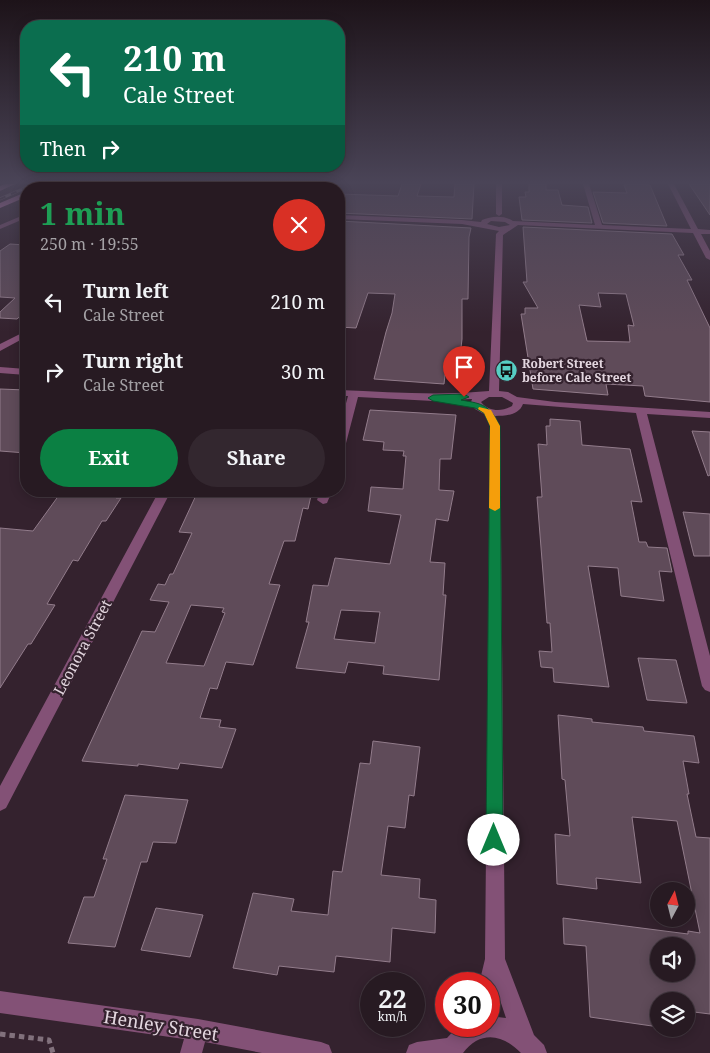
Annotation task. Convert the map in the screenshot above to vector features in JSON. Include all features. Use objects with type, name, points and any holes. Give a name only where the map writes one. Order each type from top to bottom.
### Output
[{"type":"street","points":[[494,393],[496,376],[495,353],[507,233]]},
{"type":"street","points":[[697,233],[710,258]]},
{"type":"street","points":[[0,348],[20,337]]},
{"type":"street","points":[[0,370],[20,372]]},
{"type":"street","points":[[496,376],[513,404]]},
{"type":"street","points":[[345,393],[479,401],[494,393]]},
{"type":"street","points":[[494,393],[513,404]]},
{"type":"street","points":[[345,426],[354,394]]},
{"type":"street","points":[[479,401],[488,412],[495,426],[494,959],[491,972]]},
{"type":"street","points":[[495,426],[513,404]]},
{"type":"street","points":[[488,412],[513,404],[710,415]]},
{"type":"street","points":[[641,411],[710,686]]},
{"type":"street","name":"Leonora Street","points":[[0,803],[161,497]]},
{"type":"street","points":[[494,959],[530,1046]]},
{"type":"street","name":"Henley Street","points":[[0,1002],[198,1030],[321,1053]]},
{"type":"street","points":[[500,1027],[511,1030],[530,1046]]},
{"type":"street","points":[[191,1053],[198,1030]]},
{"type":"street","points":[[417,1053],[453,1051],[463,1037]]},
{"type":"path","points":[[0,1034],[49,1040],[53,1053]]},
{"type":"building","points":[[345,233],[470,233],[468,299],[462,299],[462,339],[458,376],[445,375],[444,384],[374,379],[392,313],[395,294],[368,293],[356,328],[345,327]]},
{"type":"building","points":[[523,233],[672,234],[684,255],[678,255],[692,280],[687,280],[710,328],[710,402],[645,396],[643,386],[606,384],[608,395],[533,389],[521,314],[525,314],[525,308],[538,308],[523,282],[527,282]],"holes":[[[598,293],[626,294],[634,326],[628,325],[630,342],[587,341],[579,305],[601,307]]]},
{"type":"building","points":[[10,244],[20,245],[20,316],[17,319],[0,318],[0,312],[15,298],[0,297],[0,251]]},
{"type":"building","points":[[0,389],[20,390],[20,453],[0,451]]},
{"type":"building","points":[[370,410],[456,415],[451,459],[440,459],[439,490],[454,491],[448,521],[436,519],[430,562],[445,563],[443,595],[446,595],[439,680],[383,674],[384,666],[348,662],[345,673],[296,668],[309,622],[306,622],[313,585],[328,586],[335,558],[390,564],[401,515],[368,511],[371,487],[403,489],[406,456],[403,456],[404,451],[383,450],[384,442],[363,440]],"holes":[[[341,610],[380,612],[375,643],[334,639]]]},
{"type":"building","points":[[550,419],[580,421],[582,445],[630,449],[642,502],[631,501],[639,542],[646,542],[648,547],[667,548],[672,572],[659,571],[664,601],[621,596],[618,568],[588,566],[609,687],[554,682],[553,668],[541,667],[539,651],[552,652],[550,623],[547,623],[537,497],[542,497],[538,444],[547,445],[546,426],[550,426]]},
{"type":"building","points":[[692,431],[710,432],[710,475],[708,476]]},
{"type":"building","points":[[58,497],[121,498],[106,521],[102,521],[78,561],[73,560],[47,604],[55,605],[31,644],[28,644],[0,688],[0,528],[33,531]]},
{"type":"building","points":[[195,497],[311,497],[308,509],[303,508],[295,541],[284,541],[269,584],[280,585],[253,665],[226,662],[217,689],[210,688],[200,718],[221,720],[219,727],[236,729],[222,768],[180,763],[178,769],[138,764],[138,766],[82,761],[142,631],[155,632],[169,602],[150,600],[158,584],[165,585],[170,574],[173,574],[192,533],[179,532]],"holes":[[[191,605],[224,608],[222,612],[225,613],[204,666],[166,663]]]},
{"type":"building","points":[[683,512],[710,514],[710,556],[694,556]]},
{"type":"building","points":[[638,658],[676,660],[687,703],[647,700]]},
{"type":"building","points":[[558,715],[592,719],[592,722],[643,727],[644,731],[694,736],[699,763],[683,761],[689,794],[687,794],[696,837],[710,838],[710,1014],[695,1012],[695,992],[650,992],[650,1026],[590,1017],[586,946],[564,944],[563,918],[688,934],[688,931],[700,933],[695,909],[695,882],[690,882],[677,821],[632,817],[641,883],[596,878],[597,889],[557,884],[555,834],[570,836],[565,780],[562,779]]},
{"type":"building","points":[[373,741],[420,747],[414,796],[409,795],[405,828],[388,826],[381,875],[420,879],[419,898],[436,900],[435,933],[392,928],[390,962],[336,956],[334,972],[279,966],[277,975],[233,968],[253,893],[294,899],[291,911],[328,915],[333,871],[342,872],[360,763],[370,764]]},
{"type":"building","points":[[125,795],[188,800],[176,843],[153,842],[147,862],[141,862],[115,947],[68,943],[84,897],[94,897],[107,859],[103,859]]},
{"type":"building","points":[[156,908],[203,915],[190,957],[141,950]]},
{"type":"slow traffic","points":[[483,409],[488,412],[495,426],[495,508]]},
{"type":"place","name":"Robert Street before Cale Street","points":[[506,370]]},
{"type":"route","points":[[464,397],[433,398],[478,405],[481,409],[488,412],[495,426],[494,840]]}]
